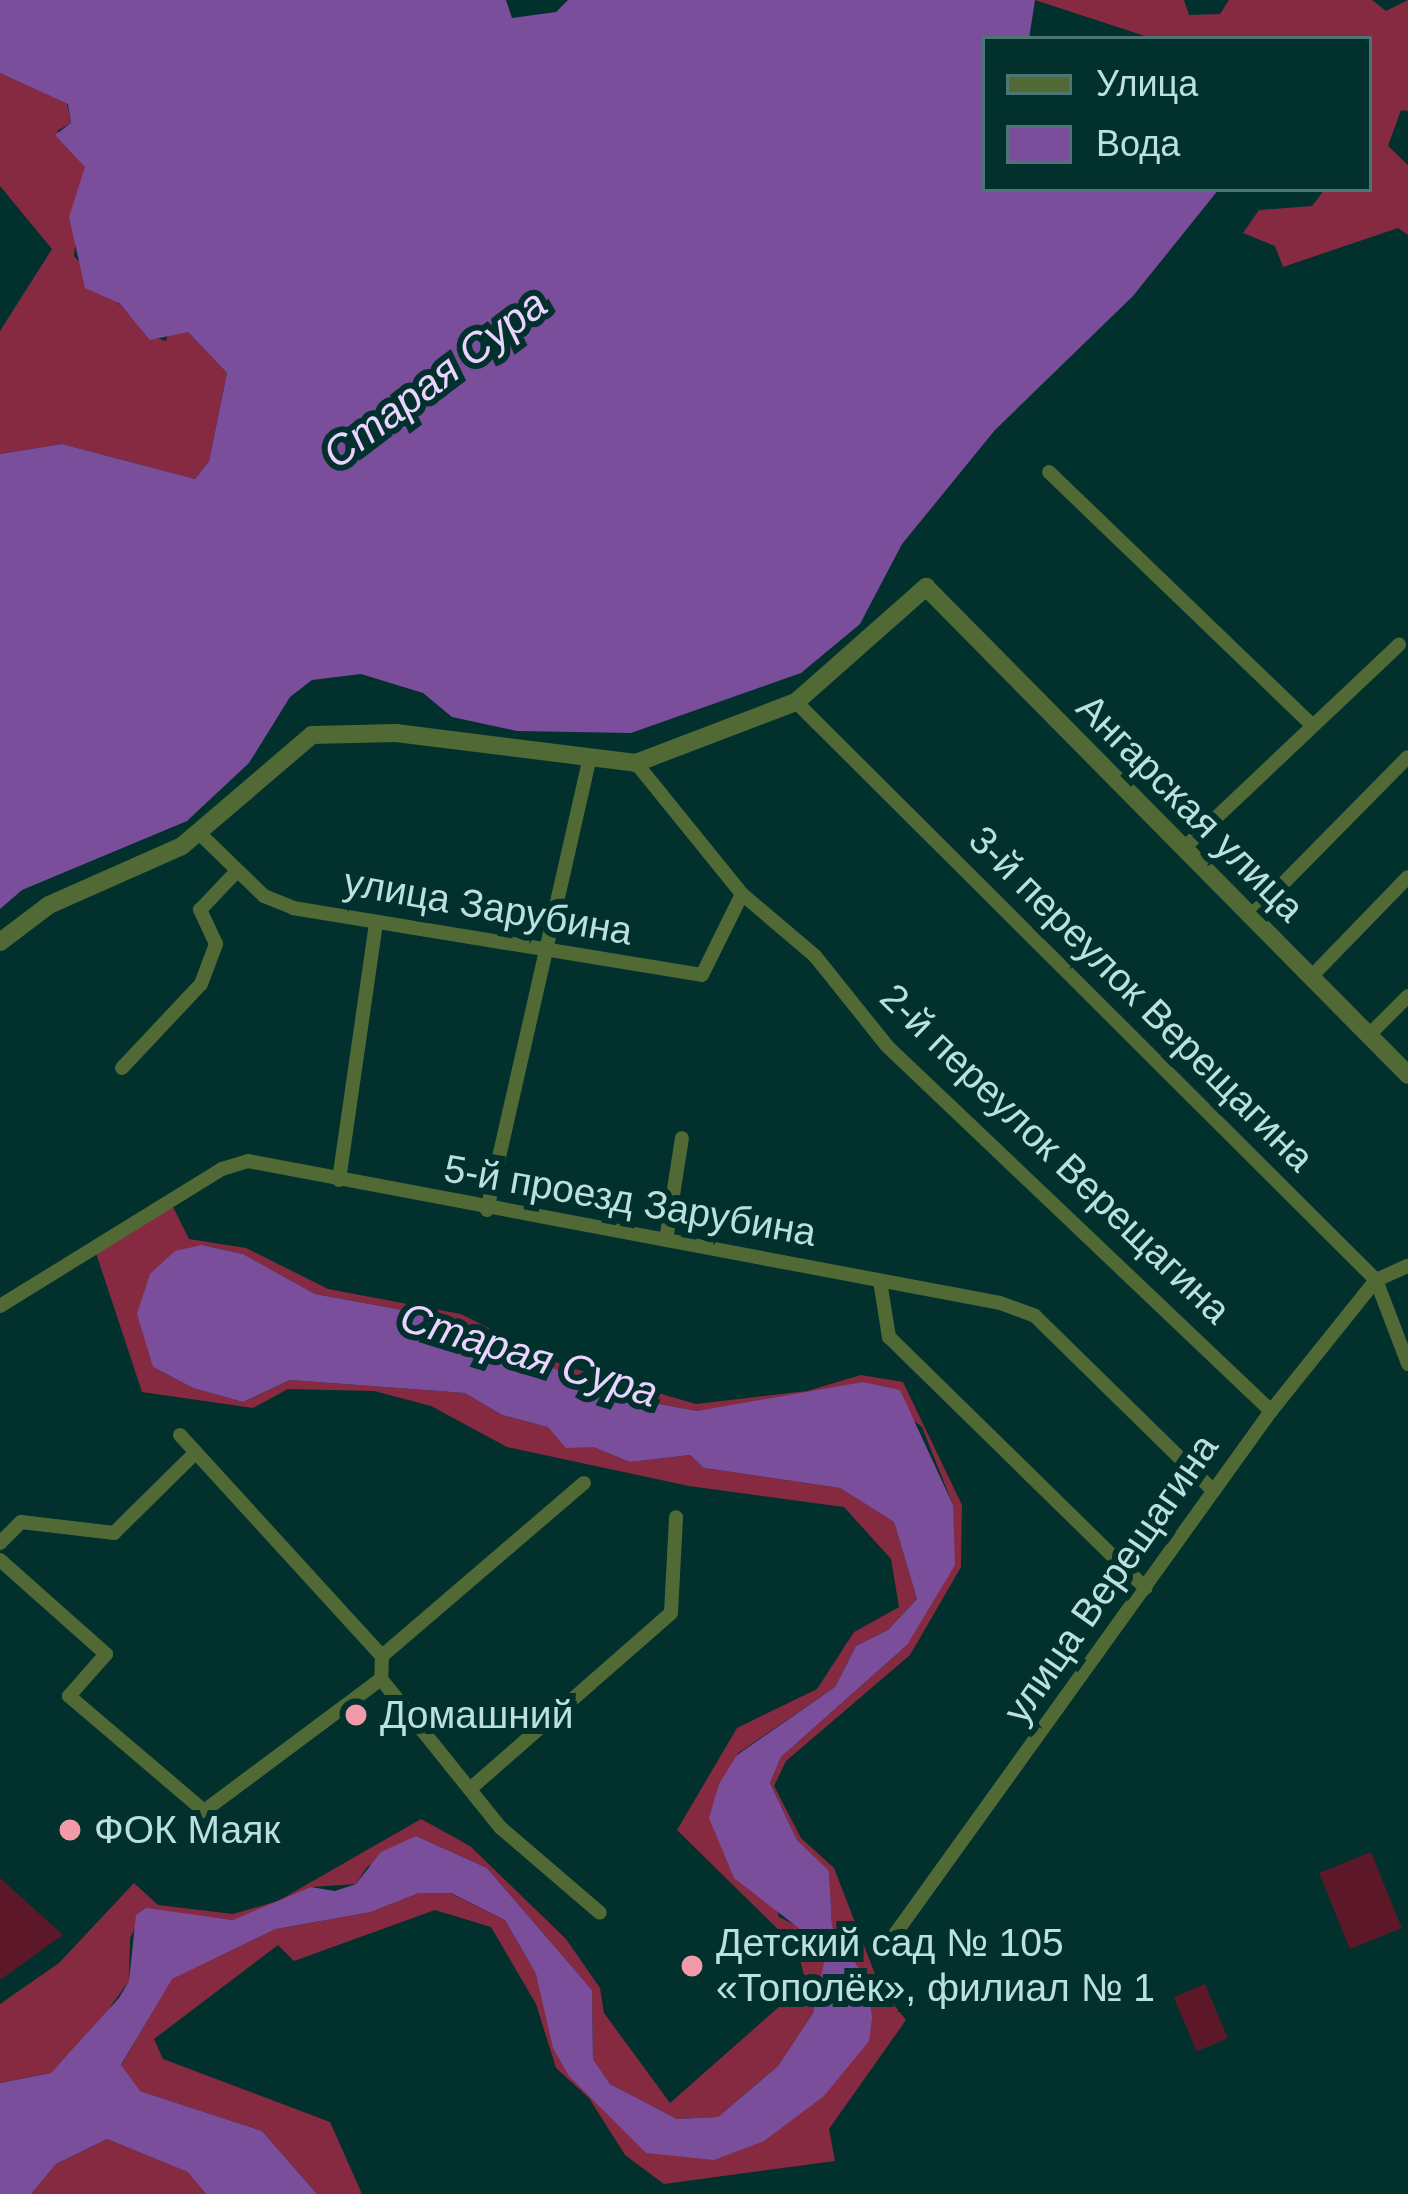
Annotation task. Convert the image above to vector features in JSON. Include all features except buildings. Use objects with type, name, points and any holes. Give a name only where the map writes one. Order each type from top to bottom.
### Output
[{"type":"street","points":[[1049,472],[1313,726]]},
{"type":"street","name":"Ангарская улица","points":[[796,702],[926,587],[1408,1075]]},
{"type":"street","points":[[1184,848],[1399,645]]},
{"type":"street","points":[[0,942],[49,904],[199,833],[312,735],[395,733],[636,763],[796,702]]},
{"type":"street","name":"3-й переулок Верещагина","points":[[796,702],[1376,1280],[1408,1364]]},
{"type":"street","points":[[487,1210],[590,757]]},
{"type":"street","points":[[1250,916],[1408,757]]},
{"type":"street","name":"2-й переулок Верещагина","points":[[636,763],[742,893],[815,956],[887,1046],[1271,1411]]},
{"type":"street","name":"улица Зарубина","points":[[199,833],[236,872],[293,908],[545,953],[702,975],[742,893]]},
{"type":"street","points":[[122,1068],[201,984],[216,944],[200,910],[236,872]]},
{"type":"street","points":[[1311,977],[1408,877]]},
{"type":"street","points":[[339,1180],[376,923]]},
{"type":"street","points":[[1369,1035],[1408,996]]},
{"type":"street","points":[[666,1240],[682,1138]]},
{"type":"street","name":"5-й проезд Зарубина","points":[[0,1306],[222,1169],[248,1161],[487,1210],[880,1280],[1035,1316],[1214,1492]]},
{"type":"street","name":"улица Верещагина","points":[[885,1948],[1271,1411],[1376,1280],[1408,1266]]},
{"type":"street","points":[[880,1280],[889,1337],[1145,1588]]},
{"type":"street","points":[[180,1435],[382,1656],[381,1678],[501,1828],[600,1913]]},
{"type":"street","points":[[0,1543],[21,1522],[114,1533],[196,1452]]},
{"type":"street","points":[[382,1656],[584,1483]]},
{"type":"street","points":[[470,1789],[671,1613],[676,1517]]},
{"type":"street","points":[[0,1560],[106,1654],[69,1696],[204,1811],[381,1678]]},
{"type":"shaded area","points":[[1035,0],[1184,0],[1189,15],[1220,14],[1229,0],[1372,0],[1386,11],[1408,0],[1408,111],[1401,110],[1388,146],[1408,165],[1408,235],[1398,228],[1283,267],[1275,246],[1243,233],[1259,210],[1312,206],[1323,192],[1372,192],[1372,36],[1145,36]]},
{"type":"shaded area","points":[[0,73],[67,103],[71,123],[57,131],[85,167],[74,256],[148,335],[166,341],[168,333],[188,332],[227,373],[209,461],[195,479],[62,444],[0,454],[0,331],[52,249],[0,186]]},
{"type":"shaded area","points":[[172,1205],[189,1239],[246,1248],[328,1289],[461,1314],[562,1365],[696,1404],[807,1391],[861,1375],[903,1382],[962,1505],[961,1567],[910,1655],[786,1761],[774,1786],[801,1838],[834,1868],[880,1987],[906,2020],[829,2129],[835,2161],[664,2184],[625,2155],[589,2098],[556,2068],[536,2004],[491,1927],[435,1910],[294,1961],[278,1945],[154,2039],[163,2059],[330,2122],[362,2194],[317,2194],[262,2131],[140,2091],[127,2079],[121,2066],[171,1979],[276,1929],[371,1912],[419,1893],[450,1893],[505,1920],[536,1974],[569,2075],[599,2102],[764,2141],[852,1950],[832,1926],[829,1872],[797,1840],[770,1783],[781,1757],[907,1645],[953,1505],[922,1427],[863,1382],[749,1407],[697,1411],[643,1401],[556,1370],[457,1320],[315,1294],[243,1254],[203,1245],[153,1367],[193,1388],[243,1402],[290,1380],[465,1393],[502,1415],[549,1427],[567,1447],[593,1447],[630,1462],[690,1455],[704,1468],[840,1488],[894,1522],[917,1599],[888,1630],[856,1646],[835,1687],[737,1754],[779,1917],[819,1937],[827,1966],[813,2013],[778,2066],[718,2117],[677,2119],[610,2084],[593,2059],[592,1990],[487,1868],[416,1836],[367,1867],[356,1884],[311,1887],[280,1905],[233,1920],[146,1909],[130,1938],[129,1981],[98,2024],[51,2073],[0,2083],[0,2004],[59,1963],[134,1883],[158,1905],[233,1914],[278,1901],[421,1819],[470,1846],[566,1939],[600,1988],[604,2013],[670,2103],[806,1983],[797,1948],[677,1830],[737,1728],[817,1689],[854,1632],[899,1607],[891,1559],[844,1507],[689,1486],[507,1447],[431,1406],[374,1391],[288,1389],[253,1408],[142,1392],[95,1250]]},
{"type":"shaded area","points":[[1371,1852],[1402,1928],[1350,1949],[1319,1873]]},
{"type":"shaded area","points":[[0,1878],[63,1935],[0,1980]]},
{"type":"shaded area","points":[[1205,1984],[1228,2038],[1197,2052],[1174,1997]]},
{"type":"shaded area","points":[[107,2139],[189,2172],[206,2194],[31,2194],[56,2164]]},
{"type":"water","name":"Старая Сура","points":[[0,0],[506,0],[512,18],[556,12],[568,0],[1035,0],[1029,36],[982,36],[982,192],[1217,192],[1133,296],[995,430],[902,544],[860,624],[801,673],[631,733],[517,731],[452,717],[423,693],[361,674],[312,680],[290,697],[249,763],[187,821],[22,890],[0,909],[0,454],[62,444],[195,479],[209,461],[227,373],[188,332],[150,340],[119,303],[85,288],[69,217],[85,167],[55,135],[71,123],[68,104],[0,73]]},
{"type":"water","points":[[202,1245],[243,1254],[315,1294],[457,1320],[557,1370],[643,1401],[697,1411],[863,1382],[900,1390],[953,1505],[955,1565],[907,1645],[781,1757],[770,1783],[797,1840],[829,1871],[832,1926],[868,1983],[869,2041],[824,2096],[764,2141],[714,2160],[646,2153],[569,2076],[553,2048],[536,1974],[505,1920],[451,1893],[419,1893],[371,1912],[276,1929],[172,1979],[121,2065],[140,2091],[262,2131],[317,2194],[206,2194],[188,2172],[107,2139],[56,2164],[31,2194],[0,2194],[0,2083],[51,2073],[119,1998],[129,1981],[136,1915],[146,1908],[233,1920],[311,1887],[335,1891],[356,1884],[381,1852],[416,1836],[487,1868],[592,1990],[593,2059],[610,2084],[677,2119],[718,2117],[778,2066],[813,2013],[827,1950],[734,1878],[709,1818],[719,1784],[737,1755],[835,1687],[856,1646],[888,1630],[917,1599],[894,1522],[840,1488],[704,1468],[690,1455],[630,1462],[593,1447],[566,1448],[548,1427],[502,1415],[465,1393],[290,1380],[243,1402],[193,1388],[153,1367],[137,1314],[150,1274],[175,1251]]},
{"type":"place","name":"Домашний","points":[[356,1715]]},
{"type":"place","name":"ФОК Маяк","points":[[70,1830]]},
{"type":"place","name":"Детский сад № 105 «Тополёк», филиал № 1","points":[[692,1966]]}]
